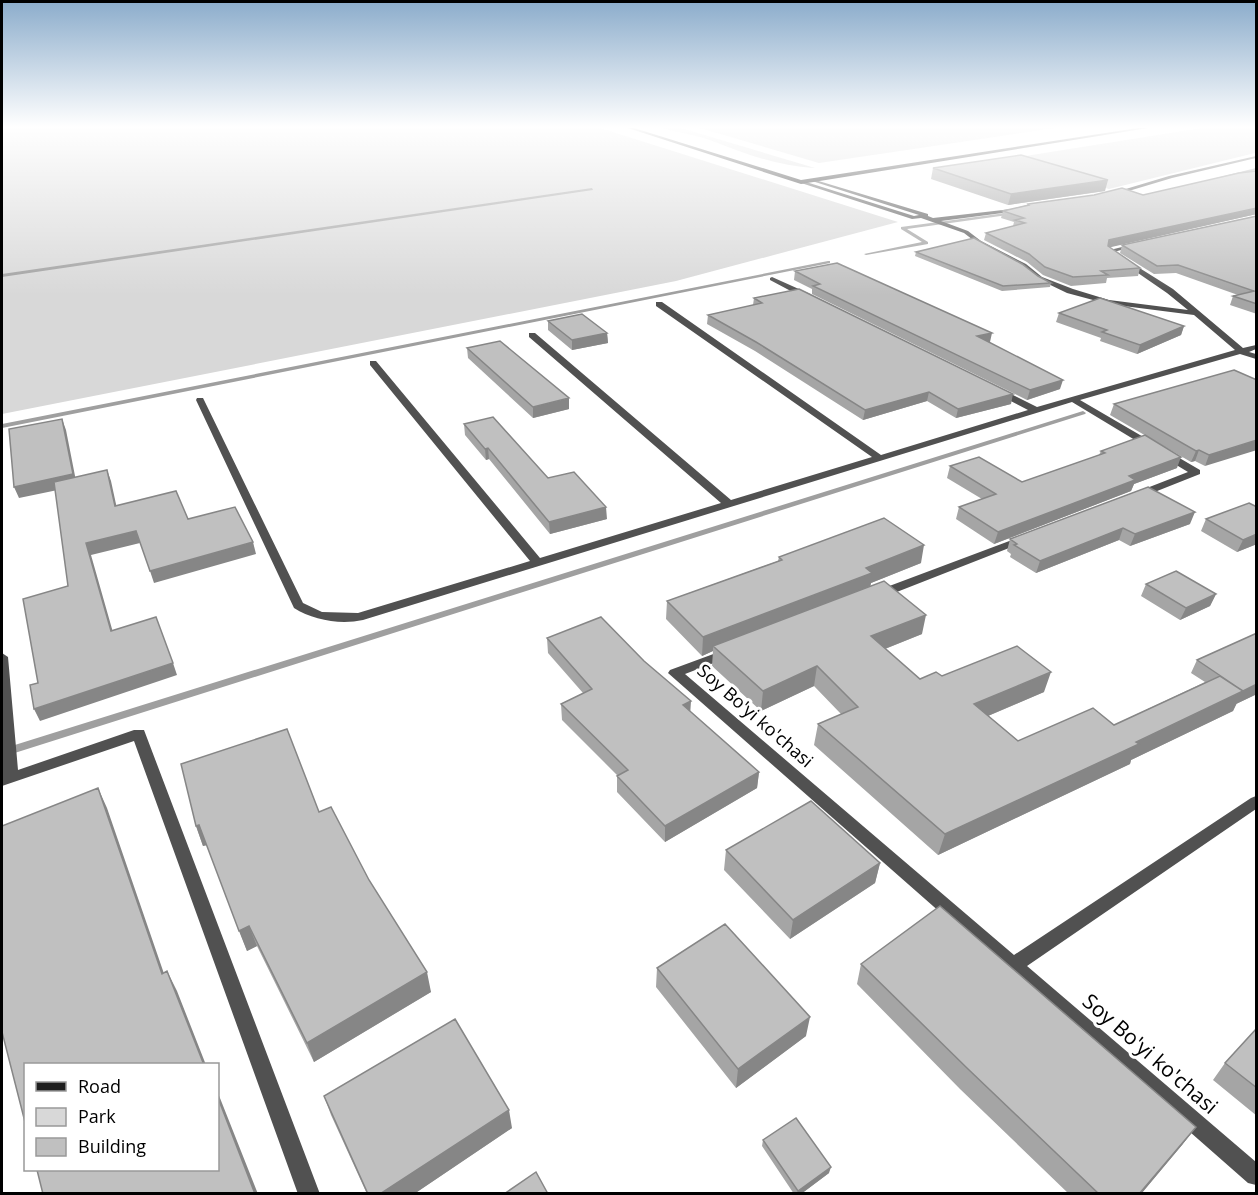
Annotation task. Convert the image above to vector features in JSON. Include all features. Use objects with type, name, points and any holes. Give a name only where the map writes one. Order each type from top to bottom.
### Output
[{"type":"street","points":[[815,184],[914,218],[926,215],[826,184]]},
{"type":"street","points":[[1103,196],[1147,184]]},
{"type":"street","points":[[934,220],[1023,208]]},
{"type":"street","points":[[921,216],[966,232],[979,242],[1024,265],[1040,278],[1070,291],[1108,302],[1193,313]]},
{"type":"street","points":[[1148,242],[1109,251],[1113,256],[1153,279],[1242,352],[1257,357]]},
{"type":"street","points":[[772,279],[814,300]]},
{"type":"street","points":[[659,304],[879,458]]},
{"type":"street","points":[[532,335],[729,504]]},
{"type":"street","points":[[200,400],[298,605],[310,614],[333,618],[359,617],[1036,410],[1257,347]]},
{"type":"street","points":[[373,363],[537,562]]},
{"type":"street","points":[[994,389],[1036,410]]},
{"type":"street","points":[[1073,399],[1196,472],[1119,502]]},
{"type":"street","points":[[863,601],[1041,532]]},
{"type":"street","name":"Soy Bo'yi ko'chasi","points":[[741,648],[675,673],[1257,1175]]},
{"type":"street","points":[[2,657],[6,779],[139,734],[309,1194]]},
{"type":"street","points":[[1013,966],[1257,802]]},
{"type":"green space","points":[[2,184],[777,184],[898,222],[676,281],[2,414]]},
{"type":"green space","points":[[1091,184],[1130,184],[1109,189]]},
{"type":"building","points":[[980,184],[1082,184],[1011,194]]},
{"type":"building","points":[[1192,184],[1256,184],[1257,208],[1109,240],[1108,246],[1140,268],[1101,271],[1108,275],[1073,277],[1045,267],[1029,254],[986,233],[1025,223],[1015,220],[1024,218],[1003,211],[1028,204],[1094,195],[1122,188],[1143,195]]},
{"type":"building","points":[[1257,216],[1257,304],[1233,296],[1254,291],[1178,265],[1157,266],[1122,245]]},
{"type":"building","points":[[974,238],[1051,283],[1003,286],[916,252]]},
{"type":"building","points":[[837,263],[992,333],[977,336],[1063,380],[1030,390],[813,286],[820,284],[795,271]]},
{"type":"building","points":[[799,289],[1013,394],[958,409],[929,392],[865,410],[708,315],[762,303],[754,298]]},
{"type":"building","points":[[1100,298],[1184,326],[1140,345],[1102,332],[1107,330],[1059,313]]},
{"type":"building","points":[[582,314],[607,333],[572,340],[548,321]]},
{"type":"building","points":[[500,341],[569,398],[533,407],[467,348]]},
{"type":"building","points":[[1234,370],[1257,380],[1257,440],[1209,455],[1199,450],[1196,451],[1114,404]]},
{"type":"building","points":[[493,417],[548,478],[574,472],[606,507],[549,522],[488,448],[485,449],[464,424]]},
{"type":"building","points":[[62,419],[73,474],[14,487],[9,429]]},
{"type":"building","points":[[1145,435],[1181,457],[1129,476],[1135,480],[998,532],[959,507],[996,494],[950,466],[979,457],[1022,482],[1105,453],[1101,451]]},
{"type":"building","points":[[107,470],[115,506],[176,491],[188,519],[235,507],[253,542],[150,571],[136,531],[86,543],[111,631],[156,617],[173,663],[34,709],[30,685],[38,683],[23,599],[68,586],[54,482]]},
{"type":"building","points":[[1148,487],[1195,512],[1135,534],[1123,528],[1040,561],[1014,545],[1017,544],[1010,539]]},
{"type":"building","points":[[1249,503],[1257,507],[1257,534],[1243,540],[1206,519]]},
{"type":"building","points":[[884,518],[924,545],[866,568],[872,573],[703,637],[667,601],[782,560],[779,557]]},
{"type":"building","points":[[1176,571],[1216,594],[1186,608],[1146,584]]},
{"type":"building","points":[[884,581],[926,615],[871,636],[920,679],[936,672],[942,676],[1017,646],[1051,672],[974,704],[1018,741],[1093,708],[1114,725],[1220,676],[1243,691],[1136,742],[1139,744],[945,834],[818,724],[858,707],[817,666],[763,691],[713,646]]},
{"type":"building","points":[[601,617],[644,661],[691,701],[683,705],[759,772],[665,826],[617,776],[628,770],[561,704],[592,689],[547,638]]},
{"type":"building","points":[[1257,633],[1257,684],[1243,691],[1197,660]]},
{"type":"building","points":[[287,729],[319,812],[331,807],[369,880],[427,972],[307,1043],[249,926],[239,931],[199,825],[196,826],[181,764]]},
{"type":"building","points":[[98,788],[162,974],[167,971],[203,1063],[24,1063],[24,1118],[2,1032],[2,826]]},
{"type":"building","points":[[811,801],[880,863],[793,920],[726,850]]},
{"type":"building","points":[[940,906],[1196,1127],[1139,1194],[1099,1194],[861,964]]},
{"type":"building","points":[[725,924],[810,1017],[738,1069],[657,968]]},
{"type":"building","points":[[455,1019],[509,1110],[380,1194],[368,1194],[324,1096]]},
{"type":"building","points":[[1257,1028],[1257,1088],[1225,1063]]},
{"type":"building","points":[[219,1101],[255,1194],[43,1194],[37,1171],[219,1171]]},
{"type":"building","points":[[796,1118],[831,1167],[798,1191],[763,1140]]},
{"type":"building","points":[[536,1172],[548,1194],[504,1194]]},
{"type":"waterway","points":[[2,276],[592,189]]},
{"type":"waterway","points":[[866,254],[926,243],[903,228],[1013,213]]},
{"type":"waterway","points":[[2,426],[828,262]]},
{"type":"waterway","points":[[2,753],[1083,413]]}]
